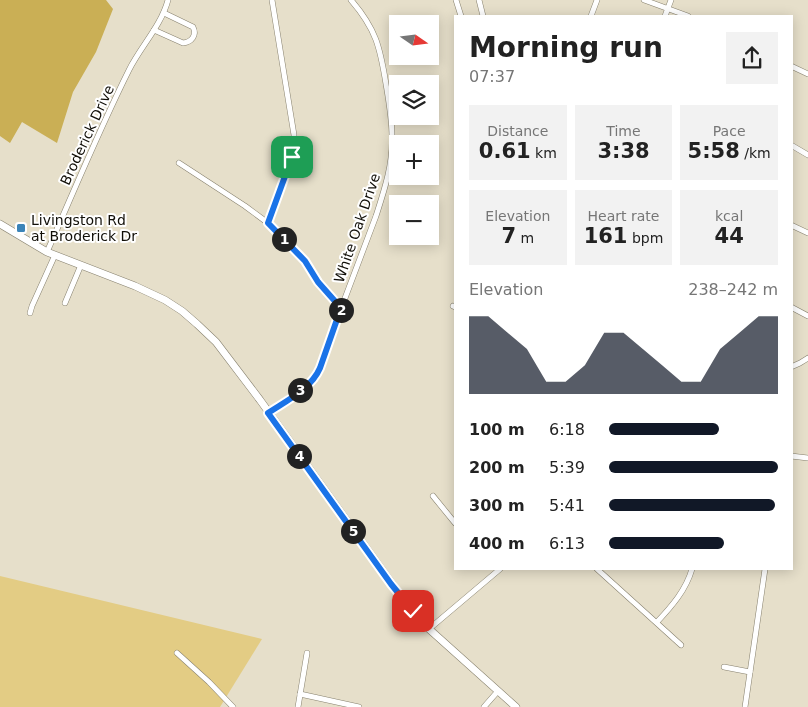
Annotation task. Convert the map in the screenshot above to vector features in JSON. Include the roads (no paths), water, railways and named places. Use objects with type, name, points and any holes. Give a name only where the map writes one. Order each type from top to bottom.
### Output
[{"type":"main road","points":[[0,224],[47,252],[165,300],[197,324],[216,342],[403,599],[429,629],[516,707]]},
{"type":"street","name":"Broderick Drive","points":[[47,252],[129,70],[164,13],[168,0]]},
{"type":"street","points":[[268,223],[292,157],[294,142],[272,0]]},
{"type":"street","name":"White Oak Drive","points":[[268,413],[315,378],[384,192],[389,172],[392,138],[390,110],[383,67],[377,41],[366,18],[351,0]]},
{"type":"street","points":[[456,0],[461,15]]},
{"type":"street","points":[[479,0],[483,15]]},
{"type":"street","points":[[591,15],[597,0]]},
{"type":"street","points":[[644,0],[685,15]]},
{"type":"street","points":[[665,15],[671,0]]},
{"type":"street","points":[[154,30],[180,42],[187,43],[191,41],[195,30],[193,26],[164,13]]},
{"type":"street","points":[[793,67],[808,74]]},
{"type":"street","points":[[793,146],[808,155]]},
{"type":"street","points":[[178,162],[268,223],[305,261],[318,282],[341,308]]},
{"type":"street","points":[[793,226],[808,233]]},
{"type":"street","points":[[30,313],[55,255]]},
{"type":"street","points":[[65,303],[81,265]]},
{"type":"street","points":[[793,307],[808,316]]},
{"type":"street","points":[[793,366],[808,358]]},
{"type":"street","points":[[793,456],[808,458]]},
{"type":"street","points":[[433,496],[454,518]]},
{"type":"street","points":[[429,629],[498,570]]},
{"type":"street","points":[[600,570],[682,645]]},
{"type":"street","points":[[657,622],[670,609],[692,570]]},
{"type":"street","points":[[745,707],[765,570]]},
{"type":"street","points":[[298,707],[307,653]]},
{"type":"street","points":[[177,654],[209,682],[233,707]]},
{"type":"street","points":[[724,667],[750,672]]},
{"type":"street","points":[[484,707],[498,691]]},
{"type":"street","points":[[300,694],[359,707]]},
{"type":"place","name":"Livingston Rd at Broderick Dr","points":[[21,228]]}]
